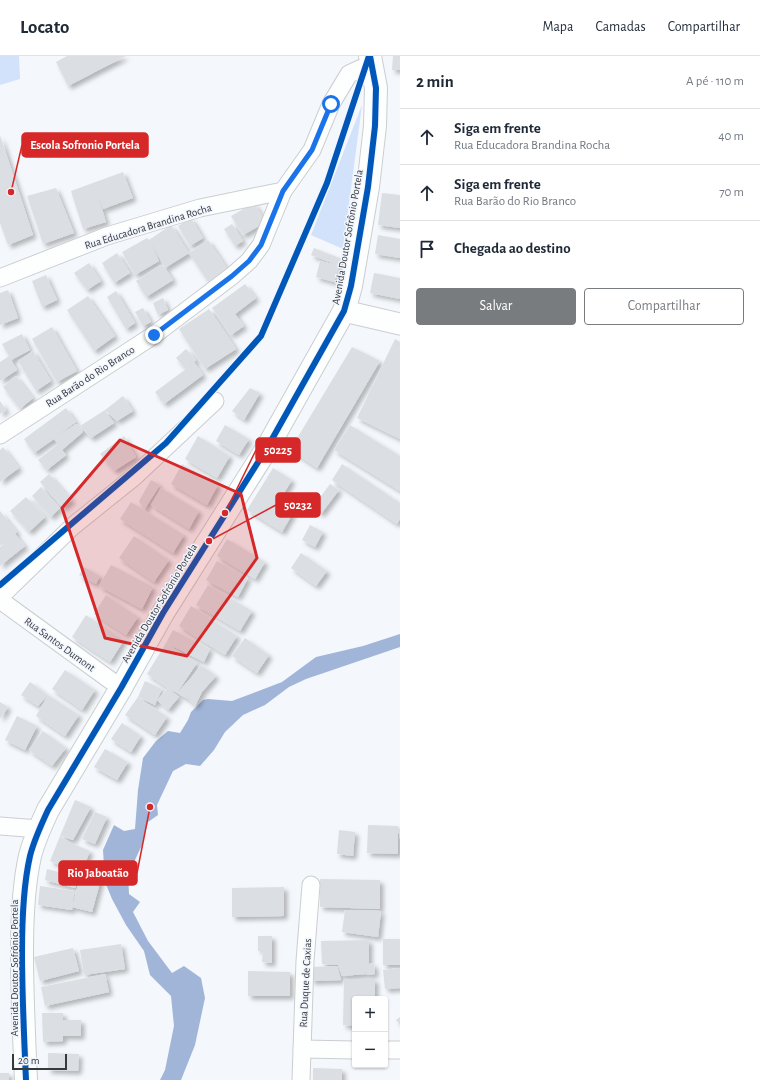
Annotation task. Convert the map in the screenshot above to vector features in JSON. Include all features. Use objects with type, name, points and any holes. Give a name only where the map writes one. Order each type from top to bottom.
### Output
[{"type":"main road","name":"Avenida Doutor Sofrônio Portela","points":[[26,1080],[22,985],[22,925],[25,886],[30,855],[39,829],[48,810],[121,688],[163,613],[267,448],[344,311],[351,286],[368,187],[375,126],[376,88],[372,63]]},
{"type":"street","points":[[283,191],[312,150],[331,104],[349,74],[372,63]]},
{"type":"street","name":"Rua Educadora Brandina Rocha","points":[[0,278],[107,236],[200,208],[283,191]]},
{"type":"street","name":"Rua Barão do Rio Branco","points":[[0,434],[154,335],[232,276],[249,261],[261,245],[283,191]]},
{"type":"street","points":[[344,311],[400,324]]},
{"type":"street","points":[[0,598],[73,526],[134,477],[215,401]]},
{"type":"street","name":"Rua Santos Dumont","points":[[0,598],[121,688]]},
{"type":"street","points":[[0,826],[39,829]]},
{"type":"street","name":"Rua Duque de Caxias","points":[[301,1080],[305,961],[311,885]]},
{"type":"street","points":[[302,1049],[352,1050]]},
{"type":"street","points":[[388,1050],[400,1050]]},
{"type":"highlighted area","points":[[120,440],[241,494],[257,558],[187,656],[105,638],[62,508]]},
{"type":"shaded area","points":[[0,56],[19,56],[20,79],[0,85]]},
{"type":"shaded area","points":[[362,105],[343,249],[311,235]]},
{"type":"shaded area","points":[[400,634],[400,647],[306,679],[289,687],[265,705],[243,715],[225,732],[214,750],[200,766],[186,764],[173,771],[157,805],[158,815],[148,822],[142,845],[128,875],[129,894],[140,902],[133,912],[148,941],[172,973],[184,966],[201,978],[205,998],[195,1045],[181,1080],[160,1080],[165,1070],[174,1026],[171,996],[150,975],[144,951],[126,925],[112,899],[105,882],[103,850],[114,825],[124,831],[135,829],[138,790],[143,758],[156,741],[168,731],[180,733],[191,712],[203,700],[232,701],[282,682],[316,657],[363,646]]},
{"type":"building","points":[[67,56],[126,56],[68,86],[56,62]]},
{"type":"building","points":[[393,56],[400,56],[400,70],[392,70]]},
{"type":"building","points":[[0,135],[33,235],[8,245],[0,223]]},
{"type":"building","points":[[123,172],[133,198],[103,209],[98,196],[106,222],[83,229],[71,191]]},
{"type":"building","points":[[56,188],[74,233],[43,244],[27,196]]},
{"type":"building","points":[[382,193],[400,195],[400,228],[378,225]]},
{"type":"building","points":[[254,203],[266,222],[243,235],[231,216]]},
{"type":"building","points":[[191,218],[203,238],[190,246],[178,226]]},
{"type":"building","points":[[232,224],[243,241],[235,246],[224,229]]},
{"type":"building","points":[[171,225],[189,253],[165,268],[151,243],[159,261],[135,275],[122,252],[147,238],[149,240]]},
{"type":"building","points":[[378,235],[400,239],[400,258],[375,254]]},
{"type":"building","points":[[208,240],[229,271],[209,283],[189,253]]},
{"type":"building","points":[[314,248],[342,259],[334,282],[316,277],[320,261],[337,265],[311,255]]},
{"type":"building","points":[[117,253],[130,273],[114,283],[102,263]]},
{"type":"building","points":[[89,263],[101,281],[87,290],[74,273]]},
{"type":"building","points":[[161,265],[165,268],[173,280],[146,297],[136,281]]},
{"type":"building","points":[[374,273],[400,278],[400,299],[370,293]]},
{"type":"building","points":[[46,275],[57,300],[42,307],[32,281]]},
{"type":"building","points":[[245,284],[256,298],[235,314],[244,326],[231,335],[212,308]]},
{"type":"building","points":[[8,290],[18,318],[0,325],[0,293]]},
{"type":"building","points":[[116,291],[135,323],[126,329],[107,297]]},
{"type":"building","points":[[88,296],[115,336],[94,351],[67,310]]},
{"type":"building","points":[[163,298],[168,310],[158,315],[153,303]]},
{"type":"building","points":[[143,308],[151,322],[143,326],[135,312]]},
{"type":"building","points":[[209,309],[236,349],[205,369],[179,329]]},
{"type":"building","points":[[52,327],[77,371],[57,382],[32,339]]},
{"type":"building","points":[[22,334],[30,350],[11,360],[17,370],[0,381],[0,362],[9,356],[2,344]]},
{"type":"building","points":[[395,339],[400,342],[400,439],[357,418]]},
{"type":"building","points":[[352,347],[380,361],[317,468],[290,450]]},
{"type":"building","points":[[186,349],[196,360],[188,367],[194,362],[203,375],[164,404],[155,392],[186,369],[176,358]]},
{"type":"building","points":[[33,351],[51,381],[36,391],[18,361]]},
{"type":"building","points":[[16,376],[33,398],[20,409],[3,387]]},
{"type":"building","points":[[250,388],[260,393],[244,420],[232,411]]},
{"type":"building","points":[[123,396],[133,411],[117,421],[105,410]]},
{"type":"building","points":[[0,401],[6,410],[0,414]]},
{"type":"building","points":[[66,408],[76,422],[57,436],[76,424],[80,426],[83,432],[62,450],[66,455],[47,470],[38,460],[58,444],[54,439],[34,453],[24,439]]},
{"type":"building","points":[[105,410],[114,423],[91,438],[80,426]]},
{"type":"building","points":[[225,425],[249,439],[239,455],[216,441]]},
{"type":"building","points":[[350,425],[400,456],[400,491],[334,450]]},
{"type":"building","points":[[124,436],[136,457],[114,471],[100,454]]},
{"type":"building","points":[[198,436],[230,456],[217,478],[185,459]]},
{"type":"building","points":[[3,447],[19,468],[0,482],[0,450]]},
{"type":"building","points":[[182,464],[218,485],[207,505],[171,484]]},
{"type":"building","points":[[342,464],[400,503],[400,519],[397,524],[332,480]]},
{"type":"building","points":[[273,468],[292,480],[278,503],[293,513],[282,532],[247,510]]},
{"type":"building","points":[[49,474],[72,500],[63,508],[40,482]]},
{"type":"building","points":[[151,480],[160,485],[144,510],[139,501]]},
{"type":"building","points":[[330,484],[339,490],[321,514],[313,507]]},
{"type":"building","points":[[41,487],[60,508],[51,517],[32,496]]},
{"type":"building","points":[[161,488],[199,511],[189,529],[151,505]]},
{"type":"building","points":[[26,497],[45,517],[29,532],[10,511]]},
{"type":"building","points":[[131,502],[184,535],[173,553],[120,519]]},
{"type":"building","points":[[0,511],[17,532],[15,534],[25,546],[0,566],[0,547],[8,540],[0,546]]},
{"type":"building","points":[[310,525],[323,532],[315,547],[302,540]]},
{"type":"building","points":[[134,536],[169,560],[154,582],[119,558]]},
{"type":"building","points":[[227,539],[265,562],[255,579],[217,556]]},
{"type":"building","points":[[301,553],[327,571],[316,586],[291,568]]},
{"type":"building","points":[[217,561],[248,578],[238,597],[206,580]]},
{"type":"building","points":[[111,565],[153,587],[142,609],[99,586]]},
{"type":"building","points":[[84,567],[100,576],[96,584],[79,575]]},
{"type":"building","points":[[208,585],[252,611],[240,631],[196,605]]},
{"type":"building","points":[[106,595],[138,617],[126,635],[94,614]]},
{"type":"building","points":[[191,606],[237,636],[225,655],[179,626]]},
{"type":"building","points":[[86,615],[124,640],[110,662],[72,637]]},
{"type":"building","points":[[173,630],[210,649],[204,662],[166,643]]},
{"type":"building","points":[[245,638],[269,655],[257,673],[232,656]]},
{"type":"building","points":[[166,643],[197,663],[177,693],[147,674]]},
{"type":"building","points":[[201,665],[216,676],[202,692],[195,706],[188,699],[177,693]]},
{"type":"building","points":[[65,670],[95,690],[82,710],[52,689]]},
{"type":"building","points":[[145,681],[162,689],[155,705],[138,697]]},
{"type":"building","points":[[30,682],[48,695],[38,706],[21,695]]},
{"type":"building","points":[[168,688],[179,697],[168,710],[157,700]]},
{"type":"building","points":[[48,695],[79,715],[65,736],[36,716]]},
{"type":"building","points":[[138,697],[167,717],[155,735],[125,715]]},
{"type":"building","points":[[0,702],[8,707],[0,719]]},
{"type":"building","points":[[17,716],[37,726],[25,750],[5,740]]},
{"type":"building","points":[[122,723],[141,736],[131,752],[111,739]]},
{"type":"building","points":[[43,731],[66,748],[52,766],[29,750]]},
{"type":"building","points":[[105,749],[128,762],[117,780],[94,767]]},
{"type":"building","points":[[75,800],[91,807],[73,840],[60,836]]},
{"type":"building","points":[[95,812],[107,817],[95,844],[82,839]]},
{"type":"building","points":[[368,825],[398,826],[398,854],[367,853]]},
{"type":"building","points":[[339,830],[355,832],[353,856],[337,854]]},
{"type":"building","points":[[60,836],[73,844],[90,851],[81,874],[50,861]]},
{"type":"building","points":[[47,869],[78,877],[75,888],[45,880]]},
{"type":"building","points":[[81,874],[101,879],[92,912],[72,907]]},
{"type":"building","points":[[320,879],[380,880],[380,909],[320,907]]},
{"type":"building","points":[[40,886],[74,891],[72,910],[38,905]]},
{"type":"building","points":[[284,887],[284,916],[232,917],[232,888]]},
{"type":"building","points":[[345,910],[381,911],[378,937],[342,932]]},
{"type":"building","points":[[258,936],[272,936],[272,963],[262,962],[263,951],[258,951]]},
{"type":"building","points":[[383,939],[400,939],[400,965],[383,965]]},
{"type":"building","points":[[369,940],[369,963],[364,963],[374,964],[375,974],[367,975],[365,970],[366,974],[342,976],[338,965],[322,964],[321,941]]},
{"type":"building","points":[[121,944],[125,969],[84,975],[80,950]]},
{"type":"building","points":[[73,948],[79,971],[40,981],[34,957]]},
{"type":"building","points":[[337,966],[341,980],[311,981],[311,967]]},
{"type":"building","points":[[400,968],[400,988],[385,989],[383,970]]},
{"type":"building","points":[[248,971],[290,972],[290,996],[248,996]]},
{"type":"building","points":[[105,974],[109,992],[45,1006],[41,987]]},
{"type":"building","points":[[344,979],[375,979],[375,996],[352,996],[352,1026],[343,1025]]},
{"type":"building","points":[[42,1013],[63,1013],[63,1020],[81,1020],[81,1036],[63,1036],[63,1041],[43,1042]]},
{"type":"building","points":[[400,1017],[400,1025],[396,1020]]},
{"type":"building","points":[[48,1053],[79,1054],[78,1071],[48,1070]]},
{"type":"building","points":[[313,1068],[342,1069],[342,1080],[313,1080]]},
{"type":"building","points":[[0,1073],[9,1073],[9,1080],[0,1080]]},
{"type":"cycle path","points":[[0,585],[166,443],[261,336],[327,183],[369,56]]},
{"type":"cycle path","points":[[26,1080],[22,984],[22,928],[26,880],[30,856],[34,844],[48,810],[121,688],[163,613],[267,448],[344,311],[351,286],[368,187],[375,126],[376,88],[370,56]]},
{"type":"place","name":"Escola Sofronio Portela","points":[[11,192]]},
{"type":"place","name":"50225","points":[[225,513]]},
{"type":"place","name":"50232","points":[[209,541]]},
{"type":"place","name":"Rio Jaboatão","points":[[150,807]]},
{"type":"route","points":[[154,335],[232,276],[249,261],[261,245],[283,191],[312,150],[331,104]]}]
